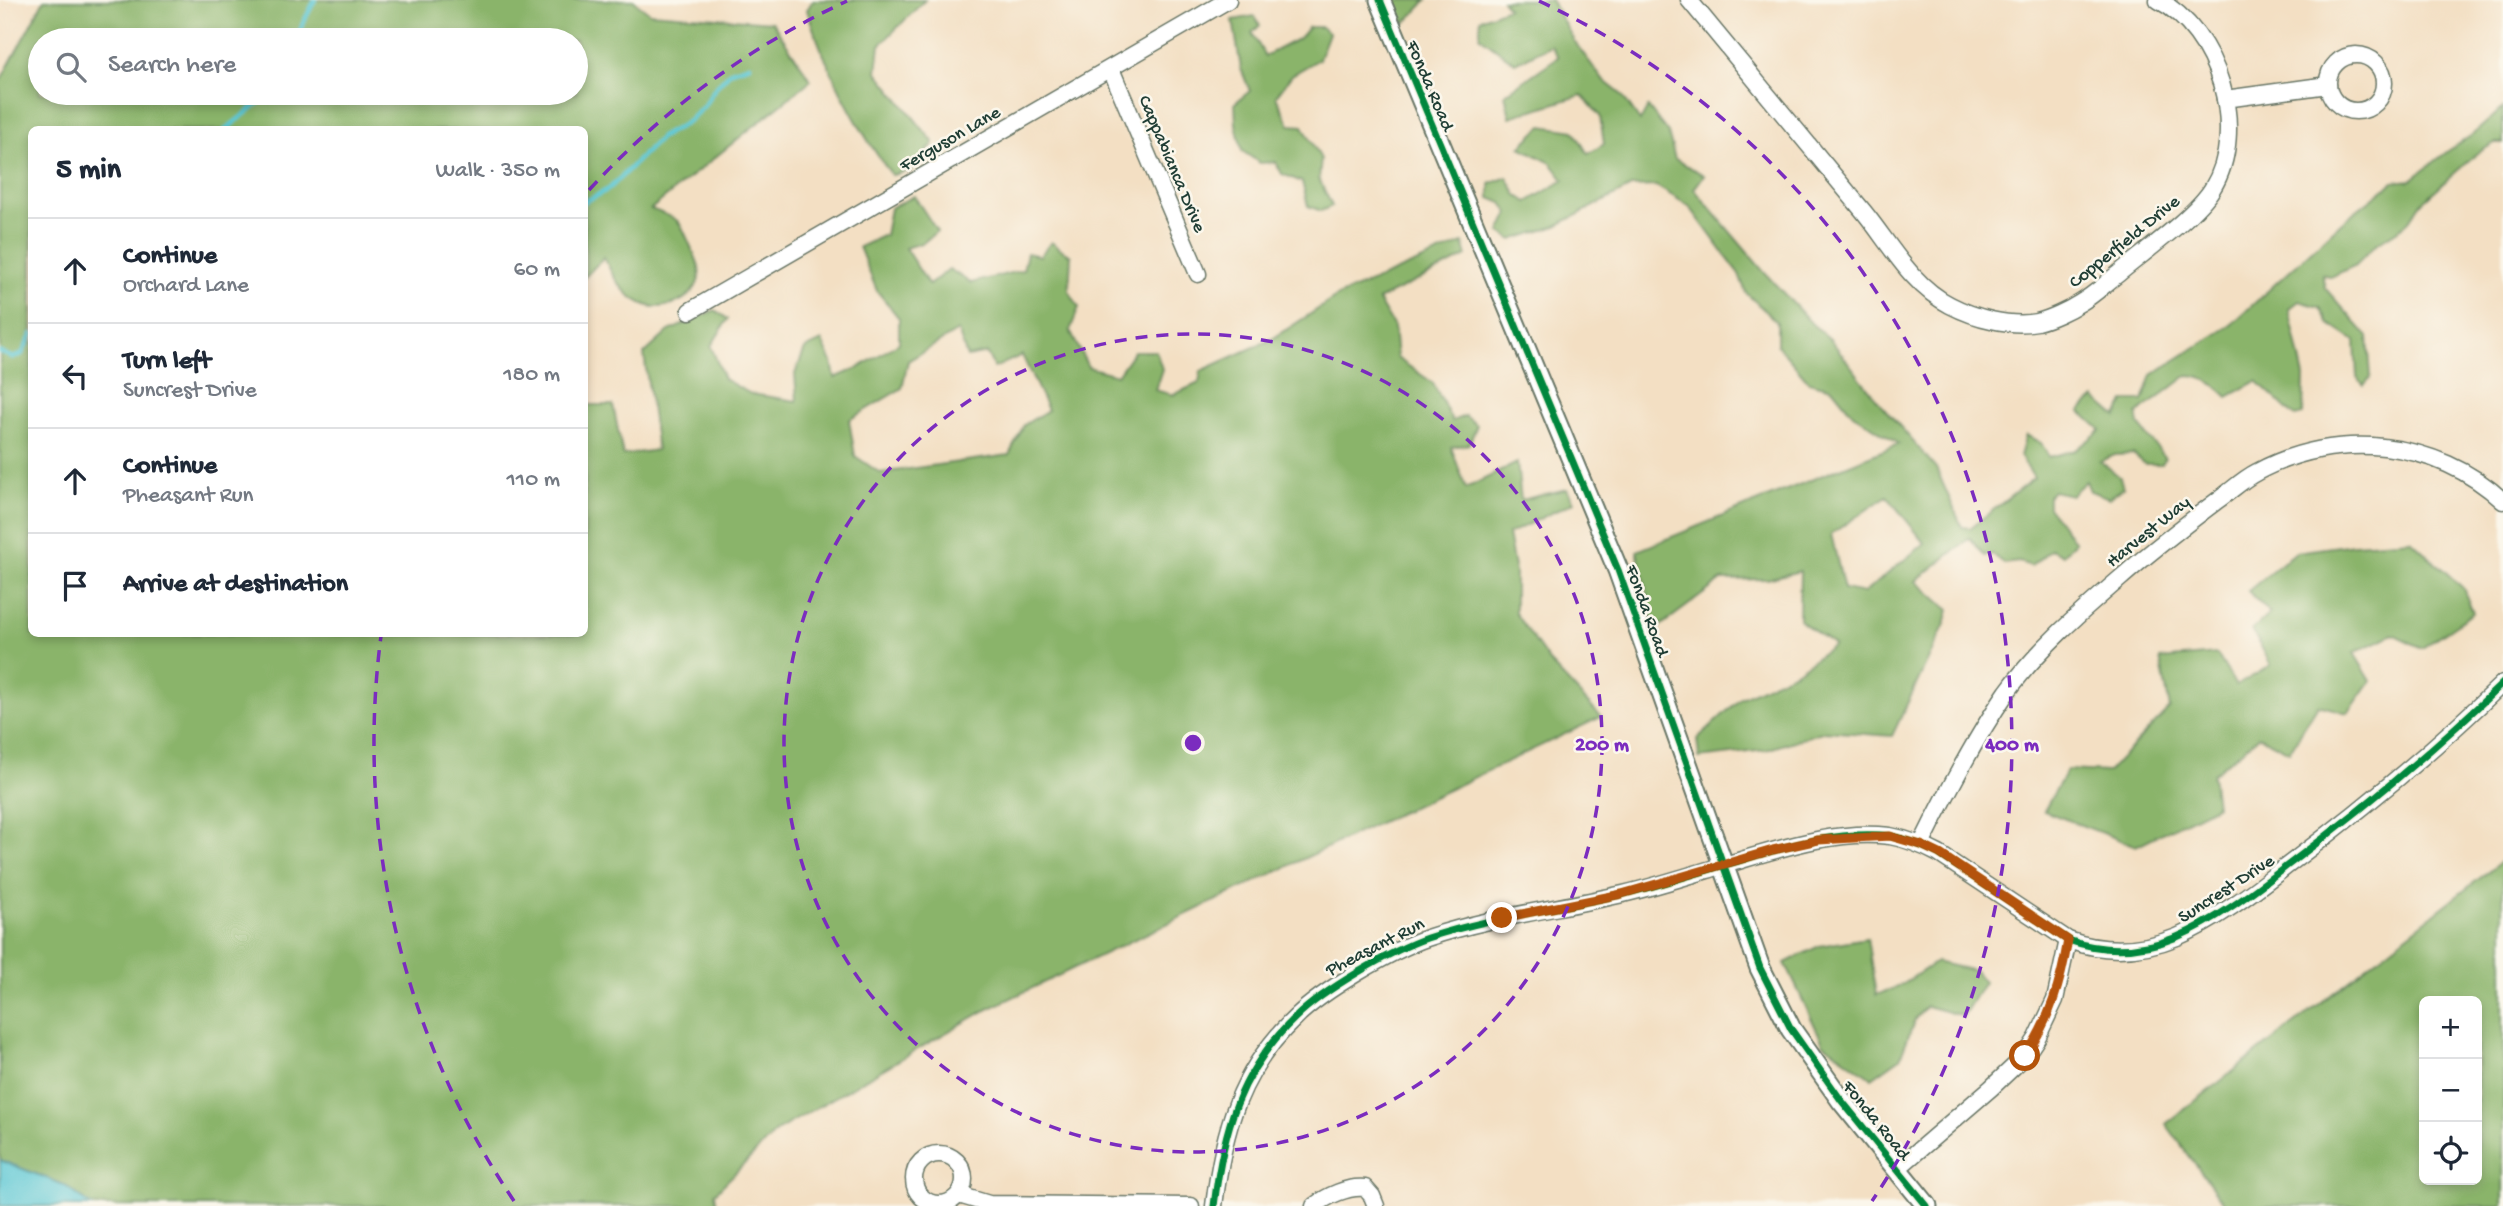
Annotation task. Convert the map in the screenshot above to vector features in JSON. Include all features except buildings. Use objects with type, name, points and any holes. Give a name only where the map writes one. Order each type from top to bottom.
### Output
[{"type":"street","name":"Ferguson Lane","points":[[690,311],[1228,0]]},
{"type":"street","name":"Fonda Road","points":[[1380,0],[1618,570],[1760,968],[1791,1029],[1841,1100],[1927,1206]]},
{"type":"street","name":"Copperfield Drive","points":[[1689,0],[1911,272],[1932,293],[1968,313],[2018,324],[2039,321],[2080,303],[2198,206],[2213,188],[2225,156],[2227,134],[2225,99],[2217,68],[2195,31],[2169,6],[2158,0]]},
{"type":"street","name":"Cappabianca Drive","points":[[1111,69],[1198,274]]},
{"type":"street","points":[[2225,99],[2328,85]]},
{"type":"street","name":"Harvest Way","points":[[1921,845],[1950,786],[1981,733],[2008,691],[2042,650],[2161,543],[2254,473],[2278,461],[2313,451],[2342,446],[2388,447],[2418,452],[2464,470],[2503,501]]},
{"type":"street","name":"Suncrest Drive","points":[[1724,866],[1773,850],[1818,840],[1890,836],[1940,854],[2068,940],[2110,950],[2151,945],[2193,930],[2247,896],[2331,833],[2503,683]]},
{"type":"street","name":"Pheasant Run","points":[[1214,1206],[1219,1160],[1241,1091],[1255,1065],[1274,1040],[1297,1016],[1323,995],[1425,939],[1502,918],[1622,894],[1724,866]]},
{"type":"street","points":[[1898,1168],[2025,1056],[2055,1000],[2068,940]]},
{"type":"street","points":[[1314,1206],[1355,1187],[1364,1188],[1372,1196],[1376,1206]]},
{"type":"street","points":[[959,1195],[989,1204],[1191,1206]]},
{"type":"green space","points":[[44,0],[633,0],[650,13],[772,22],[811,80],[651,209],[673,218],[681,225],[699,268],[699,278],[689,295],[671,305],[660,307],[641,303],[628,295],[614,277],[604,257],[588,274],[588,126],[28,126],[28,637],[588,637],[588,405],[613,405],[623,455],[657,450],[644,354],[669,331],[715,310],[728,319],[711,346],[724,379],[751,394],[797,401],[795,374],[805,349],[822,341],[832,362],[835,378],[858,368],[899,343],[899,318],[877,291],[859,247],[885,235],[890,208],[914,196],[937,231],[924,242],[905,248],[929,285],[949,269],[971,283],[1023,270],[1027,253],[1040,256],[1051,242],[1071,256],[1069,291],[1079,307],[1070,331],[1088,367],[1117,375],[1134,351],[1156,351],[1162,369],[1155,390],[1173,395],[1199,383],[1201,371],[1272,339],[1338,296],[1463,243],[1467,256],[1378,300],[1394,327],[1397,358],[1433,383],[1452,421],[1465,416],[1477,425],[1469,444],[1451,447],[1466,488],[1517,463],[1521,500],[1567,489],[1574,502],[1508,534],[1515,573],[1515,613],[1552,665],[1601,717],[984,1011],[778,1130],[715,1193],[717,1206],[92,1206],[64,1185],[0,1160],[0,81],[28,29],[28,105],[588,105],[588,28],[29,28]],"holes":[[[958,331],[967,357],[987,353],[994,368],[1022,355],[1048,410],[1024,425],[1009,455],[880,473],[855,456],[849,420],[902,388],[908,361]]]},
{"type":"green space","points":[[813,0],[925,0],[880,45],[877,72],[934,143],[912,170],[892,175],[867,139],[832,74],[814,30],[807,10]]},
{"type":"green space","points":[[1394,0],[1427,0],[1404,24]]},
{"type":"green space","points":[[1502,0],[1551,0],[1574,41],[1603,80],[1622,95],[1640,121],[1648,107],[1668,133],[1675,159],[1704,175],[1694,189],[1764,272],[1812,324],[1830,339],[1878,401],[1936,468],[1962,527],[1970,528],[2034,478],[2020,456],[2026,435],[2041,443],[2049,457],[2076,450],[2101,430],[2080,411],[2095,398],[2117,417],[2124,401],[2143,401],[2152,375],[2231,325],[2343,221],[2393,182],[2411,180],[2472,135],[2503,108],[2503,143],[2495,143],[2476,154],[2421,203],[2407,224],[2376,244],[2354,266],[2331,277],[2322,274],[2325,288],[2368,337],[2371,377],[2364,385],[2357,377],[2355,341],[2328,323],[2320,307],[2299,301],[2289,309],[2304,377],[2303,415],[2295,417],[2257,381],[2228,397],[2205,379],[2188,375],[2137,414],[2139,425],[2165,458],[2162,464],[2145,464],[2133,454],[2115,455],[2100,461],[2120,477],[2123,488],[2109,498],[2090,491],[2086,481],[2071,495],[2053,491],[2048,496],[2048,507],[2075,542],[2063,555],[2051,549],[2031,566],[2019,562],[2004,564],[1992,554],[1985,556],[1970,538],[1916,581],[1949,610],[1945,624],[1892,736],[1825,731],[1766,750],[1699,758],[1697,739],[1741,698],[1797,671],[1834,645],[1799,620],[1800,571],[1767,579],[1722,580],[1656,629],[1637,551],[1899,444],[1853,414],[1832,388],[1809,382],[1777,345],[1777,322],[1746,293],[1739,274],[1689,206],[1656,186],[1631,187],[1556,226],[1512,240],[1500,232],[1509,213],[1502,203],[1490,198],[1490,184],[1507,177],[1516,194],[1527,202],[1564,180],[1551,163],[1520,147],[1542,126],[1574,131],[1588,154],[1604,144],[1600,116],[1582,95],[1510,117],[1505,94],[1558,57],[1551,45],[1515,63],[1480,37],[1480,19],[1508,8]],"holes":[[[1887,496],[1925,543],[1864,593],[1844,589],[1831,534]]]},
{"type":"green space","points":[[1254,16],[1260,25],[1252,33],[1265,56],[1298,39],[1309,27],[1321,27],[1329,33],[1319,59],[1292,75],[1276,96],[1290,125],[1303,126],[1321,159],[1319,179],[1332,206],[1321,211],[1308,206],[1302,182],[1282,174],[1276,162],[1260,163],[1242,151],[1235,103],[1250,91],[1241,69],[1233,20]]},
{"type":"green space","points":[[2411,540],[2463,588],[2473,613],[2422,648],[2393,634],[2354,653],[2371,681],[2348,713],[2318,705],[2289,752],[2259,736],[2212,775],[2216,806],[2136,846],[2044,811],[2067,770],[2108,772],[2170,708],[2160,659],[2217,654],[2236,686],[2271,665],[2252,630],[2270,613],[2248,591],[2296,552]]},
{"type":"green space","points":[[2503,860],[2503,1206],[2226,1206],[2166,1124]]},
{"type":"green space","points":[[1867,938],[1876,995],[1898,987],[1936,962],[1975,971],[1984,982],[1963,1016],[1926,1006],[1915,1019],[1900,1058],[1872,1078],[1823,1043],[1785,963],[1819,946]]},
{"type":"water","points":[[0,1160],[64,1185],[92,1206],[0,1206]]},
{"type":"waterway","points":[[301,28],[315,0]]},
{"type":"waterway","points":[[588,200],[609,189],[661,137],[686,123],[703,107],[715,88],[731,71],[750,65]]},
{"type":"waterway","points":[[230,126],[256,105]]},
{"type":"waterway","points":[[0,352],[13,358],[22,354],[28,342]]},
{"type":"cycle path","points":[[1380,0],[1618,570],[1760,968],[1791,1029],[1841,1100],[1927,1206]]},
{"type":"cycle path","points":[[1214,1206],[1229,1127],[1247,1081],[1260,1059],[1296,1017],[1323,995],[1358,972],[1412,944],[1475,924],[1636,891],[1806,842],[1848,835],[1869,835],[1903,839],[1939,854],[2068,940],[2109,949],[2150,946],[2177,937],[2206,922],[2262,885],[2398,777],[2503,683]]},
{"type":"route","points":[[1502,918],[1622,894],[1773,850],[1818,840],[1890,836],[1940,854],[2068,940],[2055,1000],[2025,1056]]}]
